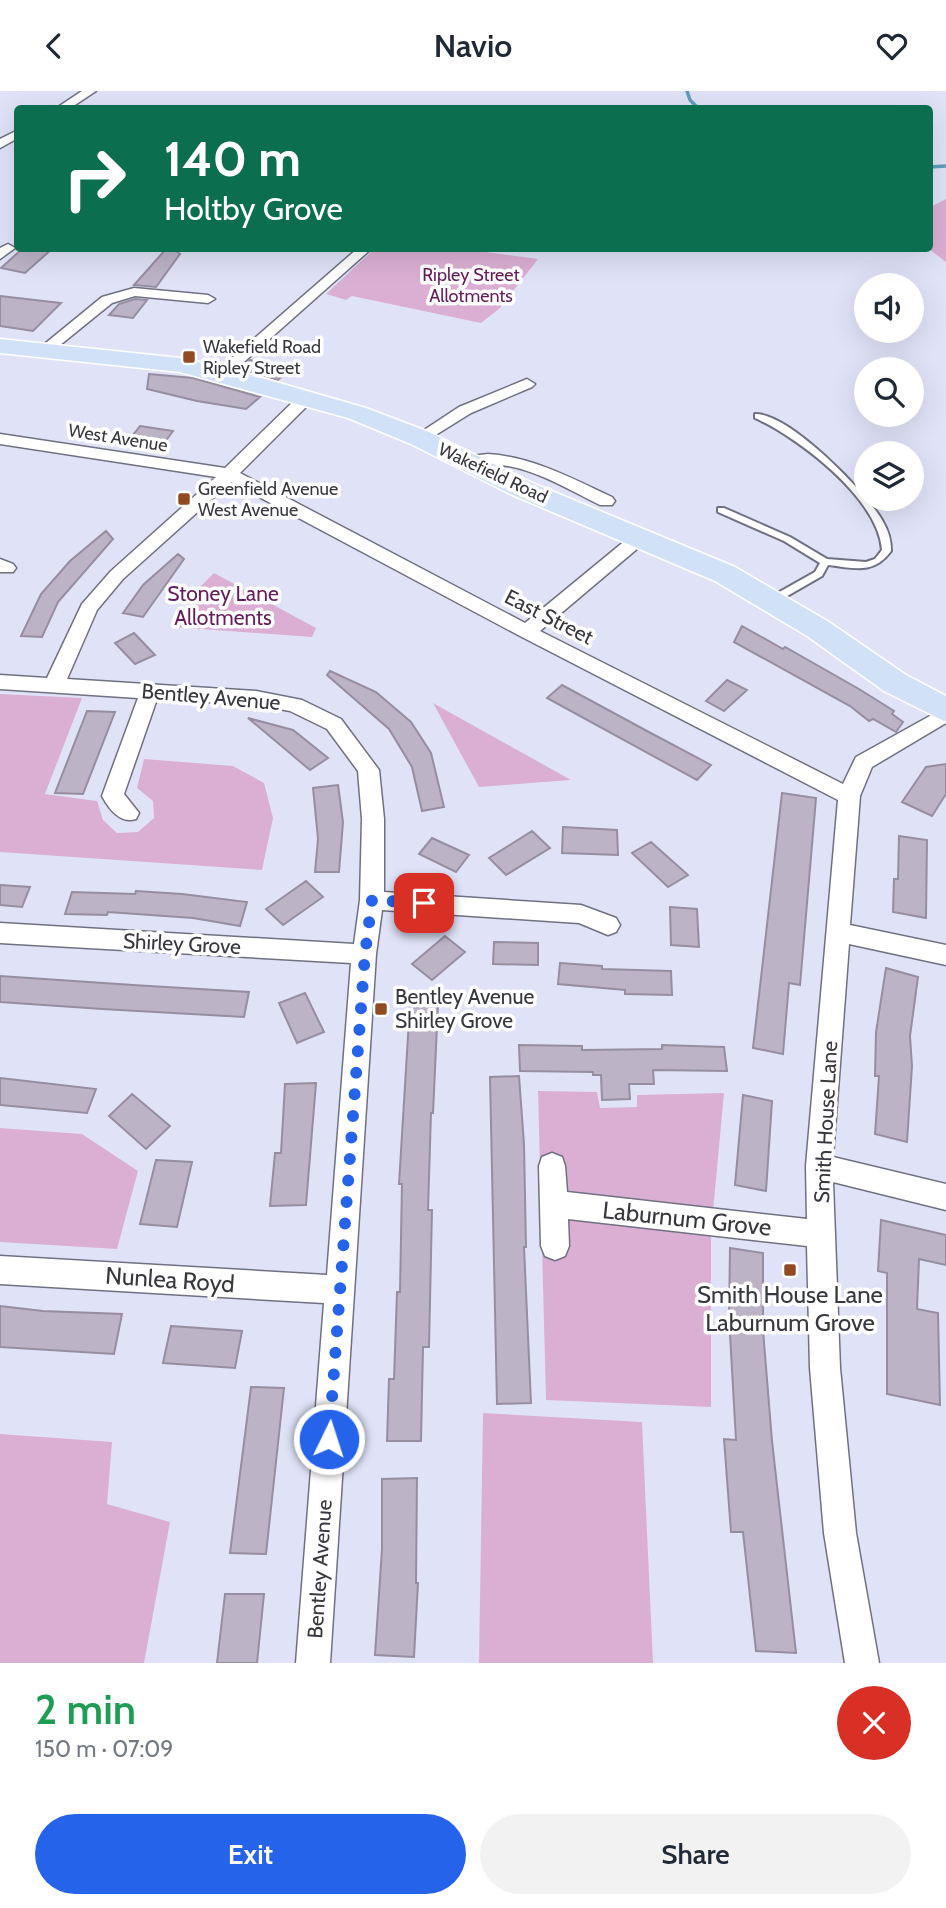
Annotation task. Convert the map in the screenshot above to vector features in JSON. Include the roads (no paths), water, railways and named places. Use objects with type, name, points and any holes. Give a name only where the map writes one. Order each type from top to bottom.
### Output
[{"type":"main road","name":"Wakefield Road","points":[[0,346],[180,365],[307,397],[357,413],[420,438],[520,488],[725,575],[771,601],[895,683],[946,712]]},
{"type":"street","points":[[67,105],[90,91]]},
{"type":"street","points":[[222,374],[279,327],[361,252]]},
{"type":"street","points":[[44,351],[107,300],[134,292],[208,299]]},
{"type":"street","points":[[420,438],[465,410],[527,384]]},
{"type":"street","points":[[54,685],[89,608],[117,575],[229,474],[307,397]]},
{"type":"street","name":"West Avenue","points":[[0,439],[229,474]]},
{"type":"street","points":[[469,461],[489,457],[520,461],[606,501]]},
{"type":"street","name":"East Street","points":[[229,474],[527,632],[849,796]]},
{"type":"street","points":[[527,632],[638,538]]},
{"type":"street","name":"Bentley Avenue","points":[[0,682],[256,698],[295,705],[334,724],[369,770],[373,819],[372,900],[365,954],[313,1663]]},
{"type":"street","points":[[128,813],[113,796],[150,691]]},
{"type":"street","name":"Smith House Lane","points":[[862,1663],[840,1533],[828,1409],[819,1166],[849,796],[863,762],[946,712]]},
{"type":"street","points":[[372,900],[581,914],[608,925]]},
{"type":"street","points":[[840,932],[946,955]]},
{"type":"street","name":"Shirley Grove","points":[[0,933],[365,954]]},
{"type":"street","points":[[552,1166],[555,1246]]},
{"type":"street","points":[[819,1166],[946,1197]]},
{"type":"street","name":"Laburnum Grove","points":[[552,1204],[821,1234]]},
{"type":"street","name":"Nunlea Royd","points":[[0,1270],[340,1290]]},
{"type":"lane","points":[[721,510],[775,533],[825,562],[861,565],[878,561],[885,552],[886,534],[861,495],[812,448],[786,430],[758,416]]},
{"type":"lane","points":[[771,601],[819,574],[825,562]]},
{"type":"waterway","points":[[687,91],[695,105]]},
{"type":"waterway","points":[[933,167],[946,166]]},
{"type":"place","name":"Wakefield Road Ripley Street","points":[[189,357]]},
{"type":"place","name":"Greenfield Avenue West Avenue","points":[[184,499]]},
{"type":"place","name":"Bentley Avenue Shirley Grove","points":[[381,1009]]},
{"type":"place","name":"Smith House Lane Laburnum Grove","points":[[790,1270]]},
{"type":"park label","name":"Ripley Street Allotments","points":[[471,286]]},
{"type":"park label","name":"Stoney Lane Allotments","points":[[223,606]]}]
